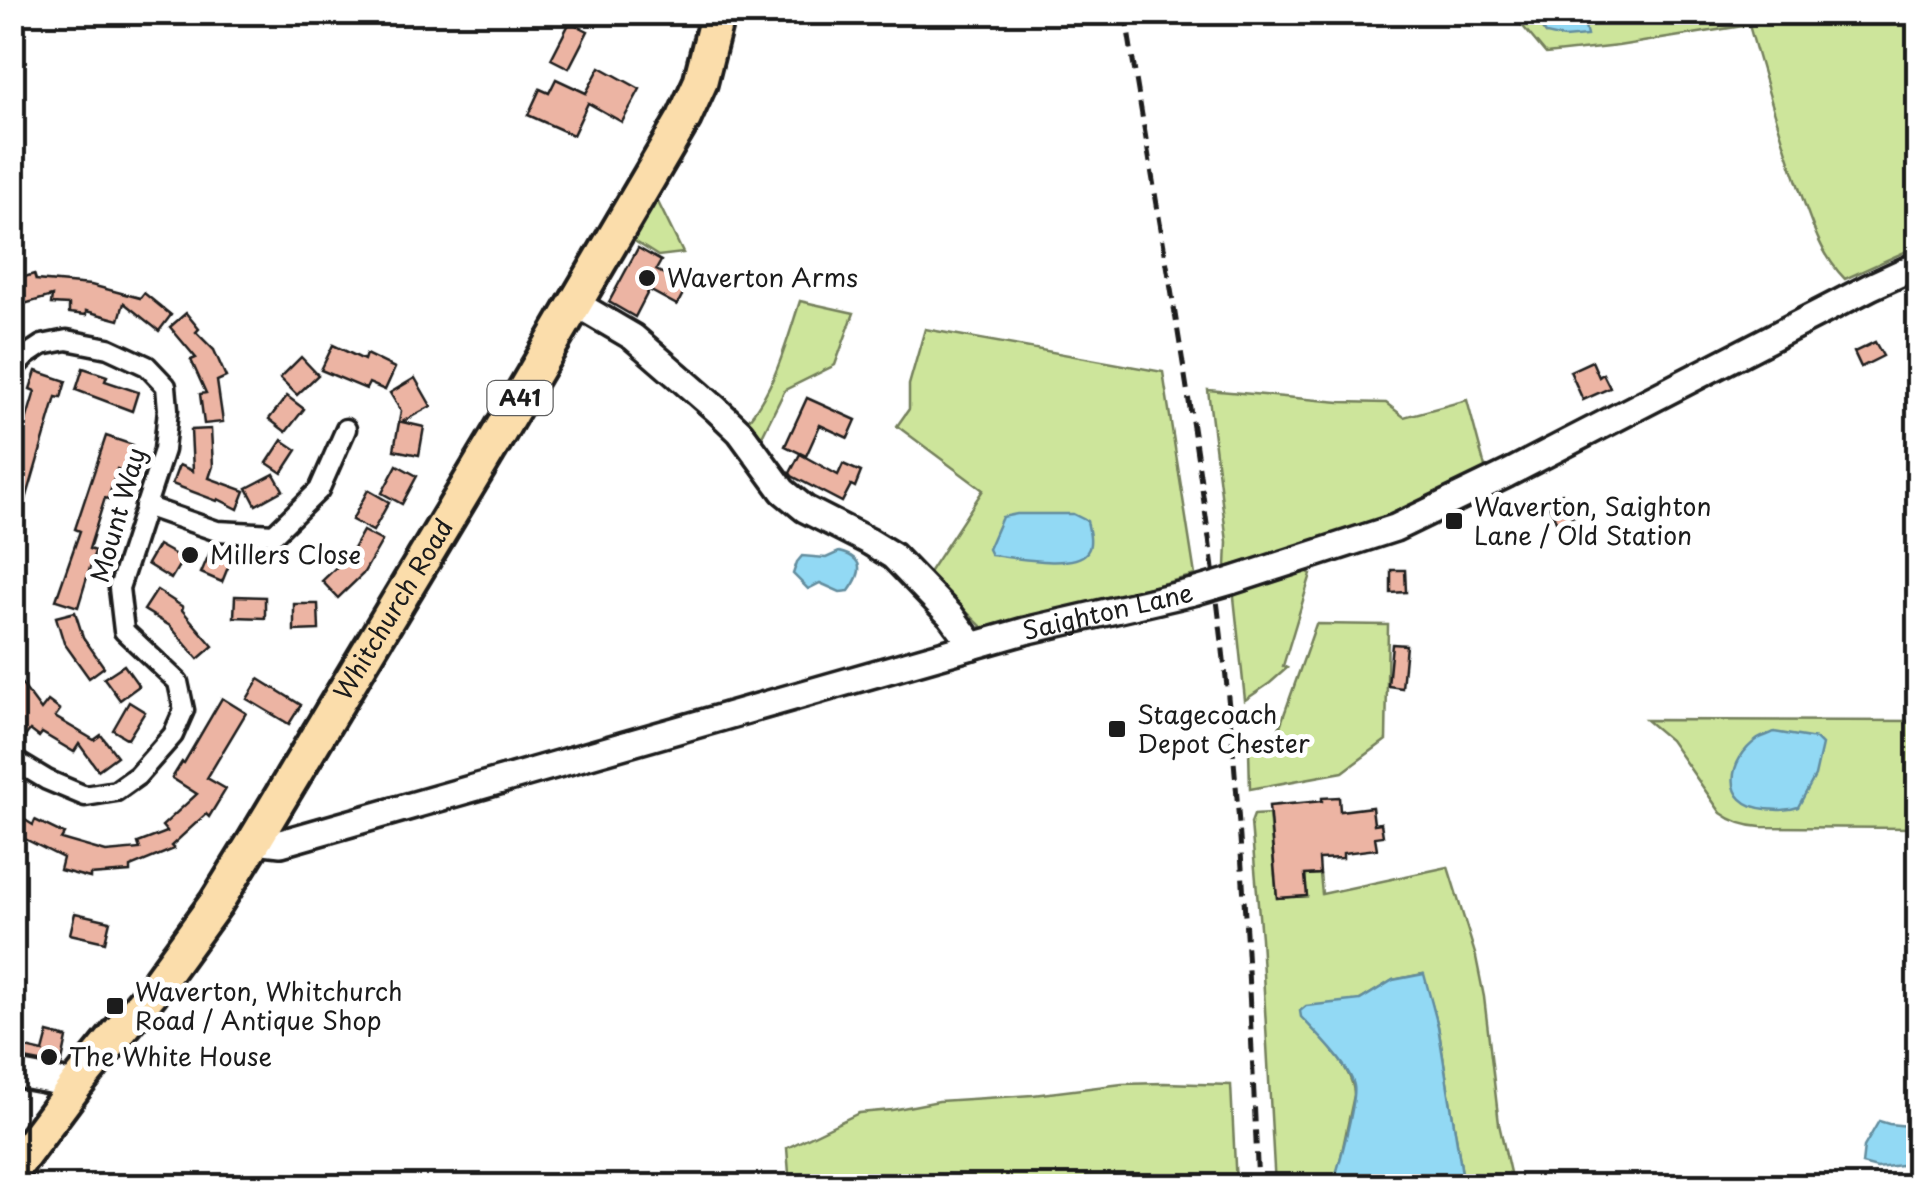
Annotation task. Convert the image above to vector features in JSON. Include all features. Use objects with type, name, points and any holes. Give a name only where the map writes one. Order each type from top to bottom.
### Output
[{"type":"highway","name":"Whitchurch Road","points":[[12,1171],[150,994],[256,840],[684,118],[700,83],[718,12]]},
{"type":"street","name":"Saighton Lane","points":[[256,840],[281,842],[973,646],[1193,592],[1395,528],[1918,265]]},
{"type":"street","points":[[575,303],[633,338],[716,409],[740,432],[782,490],[805,509],[893,556],[951,616],[973,646]]},
{"type":"street","name":"Mount Way","points":[[12,370],[42,345],[67,340],[108,348],[147,366],[166,386],[164,450],[119,588],[120,608],[124,631],[178,682],[184,710],[173,735],[138,776],[116,792],[86,796],[12,759]]},
{"type":"street","points":[[144,506],[218,531],[274,534],[319,490],[346,429]]},
{"type":"street","points":[[12,1073],[76,1085]]},
{"type":"green space","points":[[1799,12],[1803,18],[1820,12],[1854,16],[1918,13],[1918,246],[1845,279],[1828,258],[1811,221],[1749,25],[1546,54],[1521,24],[1517,13],[1531,13],[1546,34],[1620,17],[1628,24],[1653,13]]},
{"type":"green space","points":[[656,198],[683,253],[658,256],[628,237]]},
{"type":"green space","points":[[800,301],[854,313],[835,365],[785,390],[762,436],[746,423],[772,380]]},
{"type":"green space","points":[[925,329],[1163,372],[1195,575],[986,631],[928,574],[983,490],[897,426],[909,409],[909,385]]},
{"type":"green space","points":[[1208,390],[1386,403],[1404,417],[1467,400],[1487,475],[1350,534],[1226,567],[1227,542]]},
{"type":"green space","points":[[1306,571],[1311,574],[1283,666],[1287,668],[1245,700],[1234,597],[1230,593]]},
{"type":"green space","points":[[1316,624],[1388,625],[1386,740],[1343,772],[1250,789],[1249,749],[1273,746]]},
{"type":"green space","points":[[1646,720],[1918,721],[1918,828],[1744,825],[1721,813],[1670,740]]},
{"type":"green space","points":[[1269,814],[1277,898],[1307,896],[1305,875],[1320,874],[1322,894],[1448,867],[1476,957],[1499,1124],[1513,1186],[1464,1186],[1438,1026],[1423,974],[1393,980],[1360,1000],[1302,1017],[1342,1064],[1354,1095],[1332,1186],[1275,1186],[1251,823],[1254,815]]},
{"type":"green space","points":[[1164,1083],[1231,1085],[1236,1186],[790,1186],[787,1148],[859,1113],[939,1101]]},
{"type":"water","points":[[1531,12],[1653,13],[1628,24],[1620,17],[1593,20],[1585,26],[1587,36],[1564,38],[1546,34]]},
{"type":"water","points":[[1073,514],[1087,521],[1089,549],[1080,557],[1056,561],[991,555],[988,549],[1002,517]]},
{"type":"water","points":[[839,552],[854,558],[859,567],[849,591],[840,592],[820,583],[808,589],[793,574],[802,556],[826,558]]},
{"type":"water","points":[[1774,732],[1816,739],[1822,745],[1815,776],[1798,807],[1786,810],[1751,805],[1735,790],[1735,769],[1740,758],[1758,739]]},
{"type":"water","points":[[1424,974],[1438,1026],[1464,1186],[1332,1186],[1350,1120],[1354,1086],[1339,1060],[1300,1011],[1306,1006],[1360,1000],[1393,980]]},
{"type":"water","points":[[1879,1121],[1908,1126],[1918,1143],[1918,1163],[1877,1168],[1862,1164],[1864,1147]]},
{"type":"building","points":[[570,22],[588,31],[569,68],[551,59]]},
{"type":"building","points":[[600,67],[640,89],[622,122],[588,103],[573,135],[528,115],[540,89],[549,93],[556,79],[586,93]]},
{"type":"building","name":"Waverton Arms","points":[[638,248],[661,261],[656,270],[687,286],[677,305],[649,290],[635,317],[609,302]]},
{"type":"building","points":[[34,274],[36,280],[91,285],[140,298],[144,293],[171,315],[159,331],[124,303],[119,320],[86,311],[86,315],[69,313],[69,305],[51,304],[52,296],[17,306],[12,281]]},
{"type":"building","points":[[186,313],[199,329],[196,332],[214,350],[226,377],[217,381],[223,422],[204,424],[200,394],[206,393],[191,360],[196,358],[170,327]]},
{"type":"building","points":[[1875,342],[1883,356],[1861,367],[1854,352]]},
{"type":"building","points":[[333,345],[364,360],[366,354],[395,368],[385,390],[369,383],[366,389],[321,370]]},
{"type":"building","points":[[301,357],[318,375],[297,395],[280,378]]},
{"type":"building","points":[[1592,361],[1599,377],[1603,374],[1610,388],[1583,400],[1570,371]]},
{"type":"building","points":[[83,368],[107,376],[105,381],[138,392],[132,411],[76,390]]},
{"type":"building","points":[[36,371],[66,381],[61,398],[56,397],[16,534],[12,533],[12,468],[35,391],[30,389]]},
{"type":"building","points":[[415,378],[431,406],[402,422],[424,427],[419,455],[394,450],[401,411],[390,393]]},
{"type":"building","points":[[287,396],[304,409],[286,432],[269,419]]},
{"type":"building","points":[[807,398],[856,420],[848,438],[820,425],[806,456],[785,446]]},
{"type":"building","points":[[211,429],[213,466],[209,478],[245,491],[238,509],[172,484],[179,465],[193,471],[191,430]]},
{"type":"building","points":[[106,436],[133,445],[125,472],[117,469],[108,499],[105,498],[89,549],[95,551],[78,607],[56,600]]},
{"type":"building","points":[[282,440],[297,450],[282,473],[267,463]]},
{"type":"building","points":[[800,454],[838,475],[843,464],[861,472],[855,487],[851,485],[842,502],[792,476]]},
{"type":"building","points":[[397,465],[417,476],[402,504],[382,493]]},
{"type":"building","points":[[274,474],[283,490],[256,505],[247,488]]},
{"type":"building","points":[[368,490],[389,502],[373,531],[352,520]]},
{"type":"building","points":[[1562,493],[1574,516],[1557,523],[1546,500]]},
{"type":"building","points":[[363,531],[382,541],[363,574],[338,598],[322,581],[350,554]]},
{"type":"building","points":[[158,545],[183,559],[171,579],[147,564]]},
{"type":"building","points":[[210,552],[231,560],[222,582],[201,573]]},
{"type":"building","points":[[1391,570],[1405,570],[1406,592],[1391,593]]},
{"type":"building","points":[[157,590],[183,607],[213,646],[198,659],[170,626],[144,610]]},
{"type":"building","points":[[235,596],[265,597],[265,618],[234,617]]},
{"type":"building","points":[[294,604],[318,604],[319,630],[294,631]]},
{"type":"building","points":[[75,612],[83,637],[104,667],[89,678],[64,643],[56,617]]},
{"type":"building","points":[[1392,644],[1406,645],[1402,688],[1388,686]]},
{"type":"building","points":[[124,665],[139,686],[120,700],[104,678]]},
{"type":"building","points":[[12,671],[41,710],[48,701],[60,710],[55,717],[94,740],[101,735],[117,756],[98,770],[79,744],[74,752],[42,733],[39,737],[30,730],[24,738],[12,729]]},
{"type":"building","points":[[259,679],[301,705],[289,724],[247,699]]},
{"type":"building","points":[[222,698],[246,713],[207,778],[226,789],[209,817],[206,814],[171,846],[174,849],[130,867],[130,872],[90,878],[60,870],[63,858],[25,839],[12,858],[12,812],[33,825],[35,820],[64,834],[61,839],[106,852],[140,849],[138,843],[167,832],[162,826],[197,794],[172,778]]},
{"type":"building","points":[[129,702],[145,712],[128,739],[113,730]]},
{"type":"building","points":[[1339,797],[1340,811],[1372,807],[1374,824],[1381,823],[1383,836],[1375,837],[1377,849],[1343,853],[1343,858],[1319,859],[1320,874],[1305,875],[1307,896],[1277,898],[1269,806]]},
{"type":"building","points":[[75,913],[110,921],[105,942],[70,934]]},
{"type":"building","points":[[48,1033],[67,1038],[61,1066],[14,1057],[17,1046],[43,1052]]},
{"type":"railway","points":[[1125,12],[1183,364],[1230,717],[1247,951],[1258,1186]]},
{"type":"place","name":"Waverton Arms","points":[[647,278]]},
{"type":"place","name":"Waverton, Saighton Lane / Old Station","points":[[1454,521]]},
{"type":"place","name":"Millers Close","points":[[190,555]]},
{"type":"place","name":"Stagecoach Depot Chester","points":[[1117,729]]},
{"type":"place","name":"Waverton, Whitchurch Road / Antique Shop","points":[[115,1006]]},
{"type":"place","name":"The White House","points":[[49,1057]]}]
